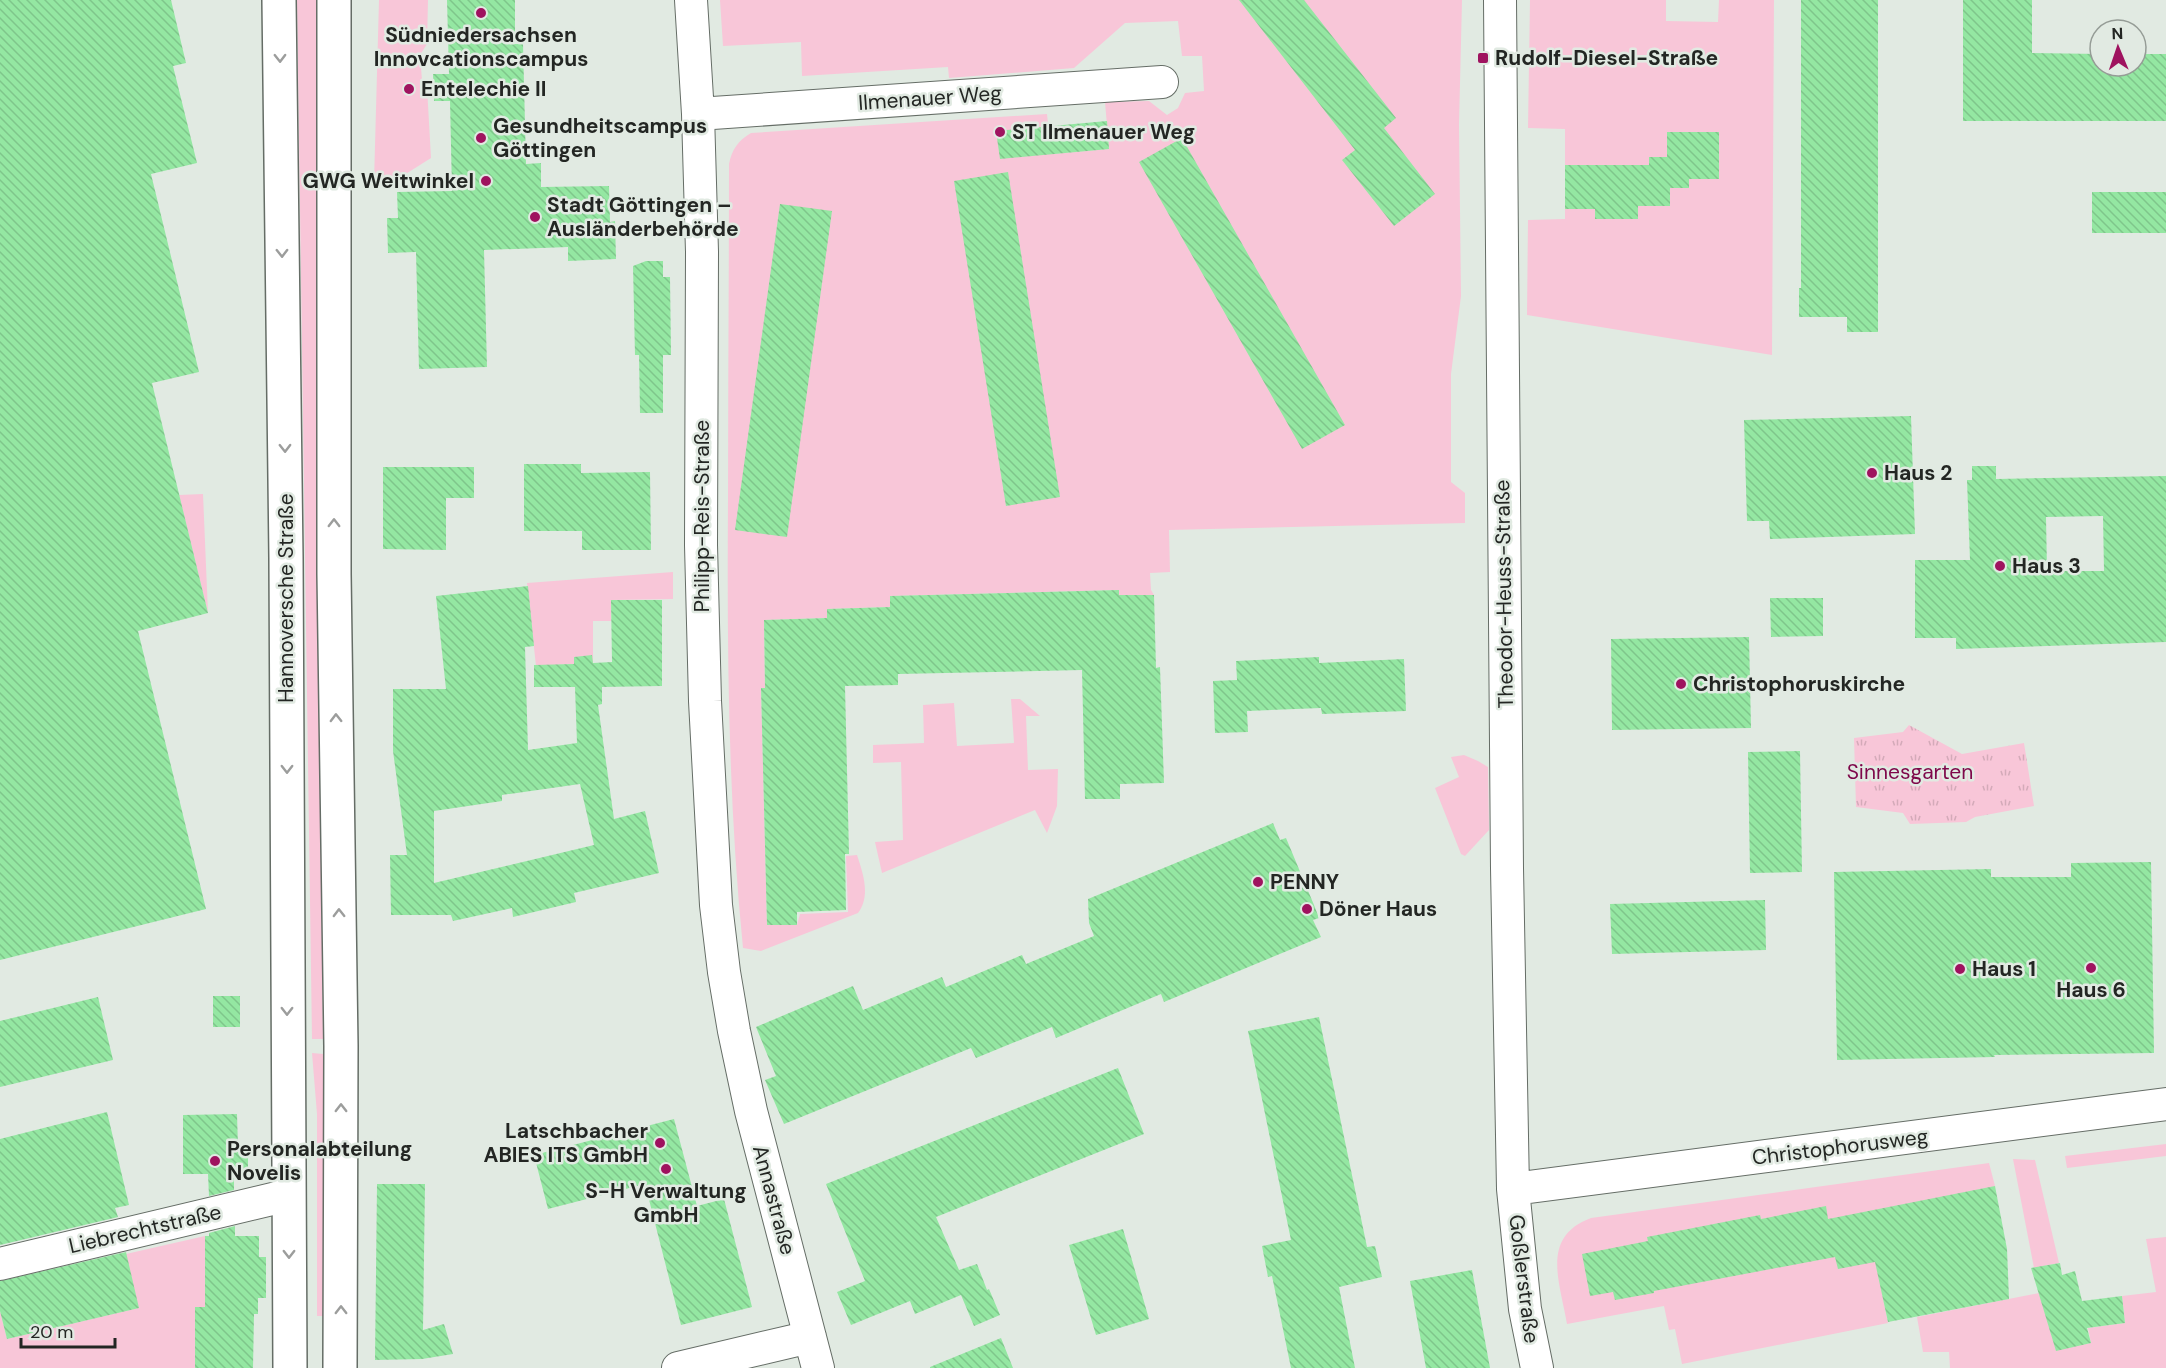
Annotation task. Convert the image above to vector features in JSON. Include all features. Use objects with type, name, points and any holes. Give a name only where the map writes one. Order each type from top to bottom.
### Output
[{"type":"main road","name":"Hannoversche Straße","points":[[279,0],[286,558],[290,1368]]},
{"type":"main road","points":[[334,0],[334,574],[342,1166],[340,1368]]},
{"type":"street","name":"Philipp-Reis-Straße","points":[[692,0],[702,252],[701,534],[706,745],[716,905],[734,1031]]},
{"type":"street","name":"Theodor-Heuss-Straße","points":[[1500,0],[1507,845],[1514,1189]]},
{"type":"street","name":"Ilmenauer Weg","points":[[698,114],[1162,82]]},
{"type":"street","name":"Annastraße","points":[[734,1031],[751,1111],[818,1368]]},
{"type":"street","name":"Christophorusweg","points":[[1514,1189],[2166,1104]]},
{"type":"street","name":"Goßlerstraße","points":[[1514,1189],[1525,1309],[1537,1368]]},
{"type":"street","name":"Liebrechtstraße","points":[[0,1264],[289,1195]]},
{"type":"street","points":[[678,1368],[810,1337]]},
{"type":"green space","points":[[297,0],[316,0],[316,394],[323,1039],[312,1039]]},
{"type":"green space","points":[[379,0],[428,0],[427,44],[420,55],[422,80],[427,87],[431,158],[393,182],[374,182]]},
{"type":"green space","points":[[720,0],[1462,0],[1459,125],[1461,296],[1451,374],[1451,482],[1465,493],[1465,523],[1169,530],[1170,572],[1150,573],[1151,590],[1154,595],[1119,595],[1118,590],[890,596],[890,607],[827,609],[827,618],[764,620],[765,688],[761,688],[767,925],[797,925],[800,914],[848,912],[846,856],[857,855],[865,892],[858,913],[761,951],[743,948],[731,780],[728,612],[729,164],[734,150],[742,139],[751,133],[1047,114],[1051,154],[1109,149],[1105,102],[1149,101],[1167,115],[1178,108],[1185,93],[1204,91],[1202,56],[1182,56],[1178,21],[1125,23],[1074,68],[949,78],[948,67],[802,76],[801,42],[723,46]]},
{"type":"green space","points":[[1530,0],[1666,0],[1666,21],[1718,22],[1719,0],[1774,0],[1772,355],[1527,315],[1528,220],[1565,219],[1565,129],[1528,128]]},
{"type":"green space","points":[[203,494],[208,613],[179,495]]},
{"type":"green space","points":[[673,572],[673,599],[611,600],[611,621],[593,621],[593,663],[536,666],[527,583]]},
{"type":"green space","points":[[1011,699],[1020,699],[1040,716],[1026,716],[1028,770],[1058,769],[1057,806],[1047,833],[1035,810],[882,873],[875,842],[903,840],[901,762],[873,763],[873,745],[924,743],[923,705],[954,703],[957,746],[1014,743]]},
{"type":"green space","name":"Sinnesgarten","points":[[1909,725],[1962,754],[2024,743],[2034,806],[1975,817],[1966,822],[1910,824],[1903,813],[1856,807],[1854,738],[1903,732]]},
{"type":"green space","points":[[1464,755],[1488,767],[1489,830],[1465,856],[1461,854],[1435,788],[1459,777],[1451,757]]},
{"type":"green space","points":[[312,1053],[323,1054],[327,1316],[317,1316],[317,1114]]},
{"type":"green space","points":[[2166,1144],[2166,1156],[2067,1168],[2065,1156]]},
{"type":"green space","points":[[2013,1159],[2035,1160],[2059,1263],[2034,1268]]},
{"type":"green space","points":[[1989,1163],[1995,1186],[1876,1262],[1888,1323],[1682,1364],[1675,1329],[1669,1330],[1664,1306],[1567,1324],[1558,1277],[1559,1249],[1565,1237],[1575,1226],[1591,1218]]},
{"type":"green space","points":[[205,1236],[205,1307],[195,1368],[0,1368],[0,1311],[7,1339],[138,1308],[126,1254]]},
{"type":"green space","points":[[2166,1237],[2166,1368],[1950,1368],[1949,1352],[1923,1352],[1917,1317],[2039,1293],[2056,1350],[2091,1343],[2088,1328],[2125,1323],[2122,1296],[2156,1292],[2146,1239]]},
{"type":"building","points":[[0,0],[171,0],[186,63],[173,66],[197,163],[151,174],[199,372],[152,383],[208,613],[138,631],[206,909],[0,960]]},
{"type":"building","name":"GWG Weitwinkel","points":[[447,0],[515,0],[515,44],[523,44],[526,164],[541,163],[541,187],[609,186],[610,222],[615,221],[616,259],[568,261],[568,247],[484,250],[487,367],[419,369],[416,252],[388,253],[387,218],[398,218],[397,192],[452,191],[450,101],[434,101],[433,74],[449,74]]},
{"type":"building","points":[[1239,0],[1304,0],[1396,118],[1384,128],[1435,194],[1394,226],[1342,160],[1355,150]]},
{"type":"building","points":[[1801,0],[1878,0],[1878,332],[1847,332],[1847,317],[1799,317],[1799,288],[1801,288]]},
{"type":"building","points":[[1963,0],[2032,0],[2032,53],[2088,54],[2088,78],[2148,78],[2148,54],[2166,54],[2166,121],[1963,121]]},
{"type":"building","points":[[1107,121],[1109,149],[1000,159],[996,131]]},
{"type":"building","points":[[1667,132],[1719,132],[1719,179],[1689,179],[1689,188],[1670,188],[1670,206],[1638,206],[1638,219],[1595,219],[1595,209],[1565,209],[1565,165],[1649,165],[1649,157],[1667,157]]},
{"type":"building","points":[[1182,138],[1345,425],[1302,449],[1139,162]]},
{"type":"building","points":[[1008,172],[1060,497],[1006,506],[954,181]]},
{"type":"building","points":[[2092,192],[2166,192],[2166,233],[2092,233]]},
{"type":"building","points":[[780,204],[832,211],[787,537],[735,530]]},
{"type":"building","points":[[646,261],[663,261],[663,277],[670,277],[671,355],[663,355],[663,413],[640,413],[639,355],[635,355],[633,266]]},
{"type":"building","name":"Haus 2","points":[[1911,416],[1915,534],[1770,539],[1769,521],[1747,521],[1744,420]]},
{"type":"building","points":[[524,464],[581,464],[581,473],[650,472],[651,550],[582,550],[582,531],[524,531]]},
{"type":"building","name":"Haus 3","points":[[1972,466],[1996,466],[1996,479],[2166,476],[2166,642],[1956,649],[1956,638],[1915,638],[1915,560],[1970,560],[1967,480],[1972,480]],"holes":[[[2103,516],[2104,571],[2047,571],[2046,517]]]},
{"type":"building","points":[[383,467],[474,467],[474,498],[446,498],[446,550],[383,549]]},
{"type":"building","points":[[528,586],[534,646],[525,647],[528,750],[577,743],[575,687],[534,687],[534,665],[574,664],[574,657],[592,655],[593,663],[612,662],[611,600],[662,600],[662,686],[602,687],[602,704],[598,705],[614,819],[645,811],[659,873],[574,893],[576,902],[513,917],[512,908],[453,921],[451,915],[391,915],[390,855],[407,855],[393,751],[393,689],[446,689],[436,596]],"holes":[[[580,784],[594,845],[434,883],[434,811],[502,801],[502,795]]]},
{"type":"building","points":[[1119,590],[1119,595],[1154,595],[1156,668],[1160,667],[1164,783],[1120,784],[1120,799],[1085,799],[1082,670],[898,674],[898,685],[845,686],[849,854],[845,854],[846,910],[797,912],[797,925],[767,925],[761,688],[765,688],[764,620],[827,618],[827,609],[890,607],[890,596]]},
{"type":"building","points":[[1770,598],[1823,598],[1823,636],[1771,637]]},
{"type":"building","name":"Christophoruskirche","points":[[1749,637],[1751,728],[1612,730],[1611,639]]},
{"type":"building","points":[[1319,657],[1319,663],[1404,659],[1406,711],[1322,714],[1321,708],[1247,711],[1248,732],[1215,733],[1213,681],[1237,680],[1236,661]]},
{"type":"building","points":[[1800,751],[1802,872],[1750,873],[1748,752]]},
{"type":"building","points":[[1273,823],[1280,840],[1286,838],[1319,918],[1313,920],[1321,937],[1164,1002],[1161,994],[1056,1038],[1052,1027],[976,1058],[971,1048],[784,1124],[765,1080],[776,1076],[756,1027],[853,986],[863,1010],[942,977],[946,987],[1022,955],[1026,964],[1094,936],[1089,923],[1088,899]]},
{"type":"building","points":[[2151,862],[2154,1053],[1837,1060],[1834,872],[1991,869],[1991,877],[2071,877],[2071,863]]},
{"type":"building","points":[[1765,900],[1766,950],[1612,954],[1610,904]]},
{"type":"building","points":[[213,996],[240,996],[240,1027],[213,1027]]},
{"type":"building","points":[[98,997],[113,1060],[0,1087],[0,1021]]},
{"type":"building","points":[[1319,1017],[1367,1247],[1375,1246],[1382,1277],[1339,1287],[1355,1368],[1291,1368],[1272,1276],[1268,1277],[1262,1246],[1291,1240],[1248,1031]]},
{"type":"building","points":[[1118,1068],[1144,1134],[936,1217],[959,1270],[977,1264],[1000,1315],[974,1326],[961,1295],[915,1314],[910,1301],[851,1325],[837,1292],[865,1281],[826,1184]]},
{"type":"building","points":[[107,1112],[129,1205],[115,1208],[118,1217],[0,1245],[0,1139]]},
{"type":"building","name":"Personalabteilung Novelis","points":[[237,1114],[238,1147],[248,1147],[248,1174],[234,1174],[234,1190],[209,1196],[208,1174],[183,1174],[183,1115]]},
{"type":"building","points":[[674,1119],[697,1206],[724,1199],[752,1307],[681,1325],[645,1184],[548,1209],[534,1155]]},
{"type":"building","points":[[377,1184],[425,1184],[423,1330],[444,1324],[453,1354],[422,1359],[375,1360]]},
{"type":"building","points":[[1995,1186],[2007,1249],[2009,1299],[1888,1322],[1875,1262],[1838,1269],[1835,1257],[1615,1300],[1613,1292],[1590,1296],[1582,1254],[1648,1241],[1647,1237],[1760,1215],[1761,1219],[1826,1206],[1828,1219]]},
{"type":"building","points":[[235,1226],[235,1236],[259,1236],[259,1257],[266,1257],[266,1298],[258,1298],[258,1314],[254,1314],[253,1368],[195,1368],[195,1307],[205,1307],[205,1236]]},
{"type":"building","points":[[1123,1229],[1149,1319],[1096,1335],[1069,1245]]},
{"type":"building","points":[[126,1252],[139,1308],[7,1339],[0,1311],[0,1281]]},
{"type":"building","points":[[2060,1263],[2062,1275],[2075,1271],[2082,1301],[2122,1296],[2125,1323],[2087,1328],[2091,1343],[2056,1351],[2031,1268]]},
{"type":"building","points":[[1472,1270],[1490,1368],[1426,1368],[1410,1281]]},
{"type":"building","points":[[1001,1338],[1013,1368],[930,1368],[930,1367]]},
{"type":"place","name":"Südniedersachsen Innovcationscampus","points":[[481,13]]},
{"type":"place","name":"Rudolf-Diesel-Straße","points":[[1483,58]]},
{"type":"place","name":"Entelechie II","points":[[409,89]]},
{"type":"place","name":"ST Ilmenauer Weg","points":[[1000,132]]},
{"type":"place","name":"Gesundheitscampus Göttingen","points":[[481,138]]},
{"type":"place","name":"GWG Weitwinkel","points":[[486,181]]},
{"type":"place","name":"Stadt Göttingen – Ausländerbehörde","points":[[535,217]]},
{"type":"place","name":"Haus 2","points":[[1872,473]]},
{"type":"place","name":"Haus 3","points":[[2000,566]]},
{"type":"place","name":"Christophoruskirche","points":[[1681,684]]},
{"type":"place","name":"PENNY","points":[[1258,882]]},
{"type":"place","name":"Döner Haus","points":[[1307,909]]},
{"type":"place","name":"Haus 6","points":[[2091,968]]},
{"type":"place","name":"Haus 1","points":[[1960,969]]},
{"type":"place","name":"Latschbacher ABIES ITS GmbH","points":[[660,1143]]},
{"type":"place","name":"Personalabteilung Novelis","points":[[215,1161]]},
{"type":"place","name":"S-H Verwaltung GmbH","points":[[666,1169]]}]
